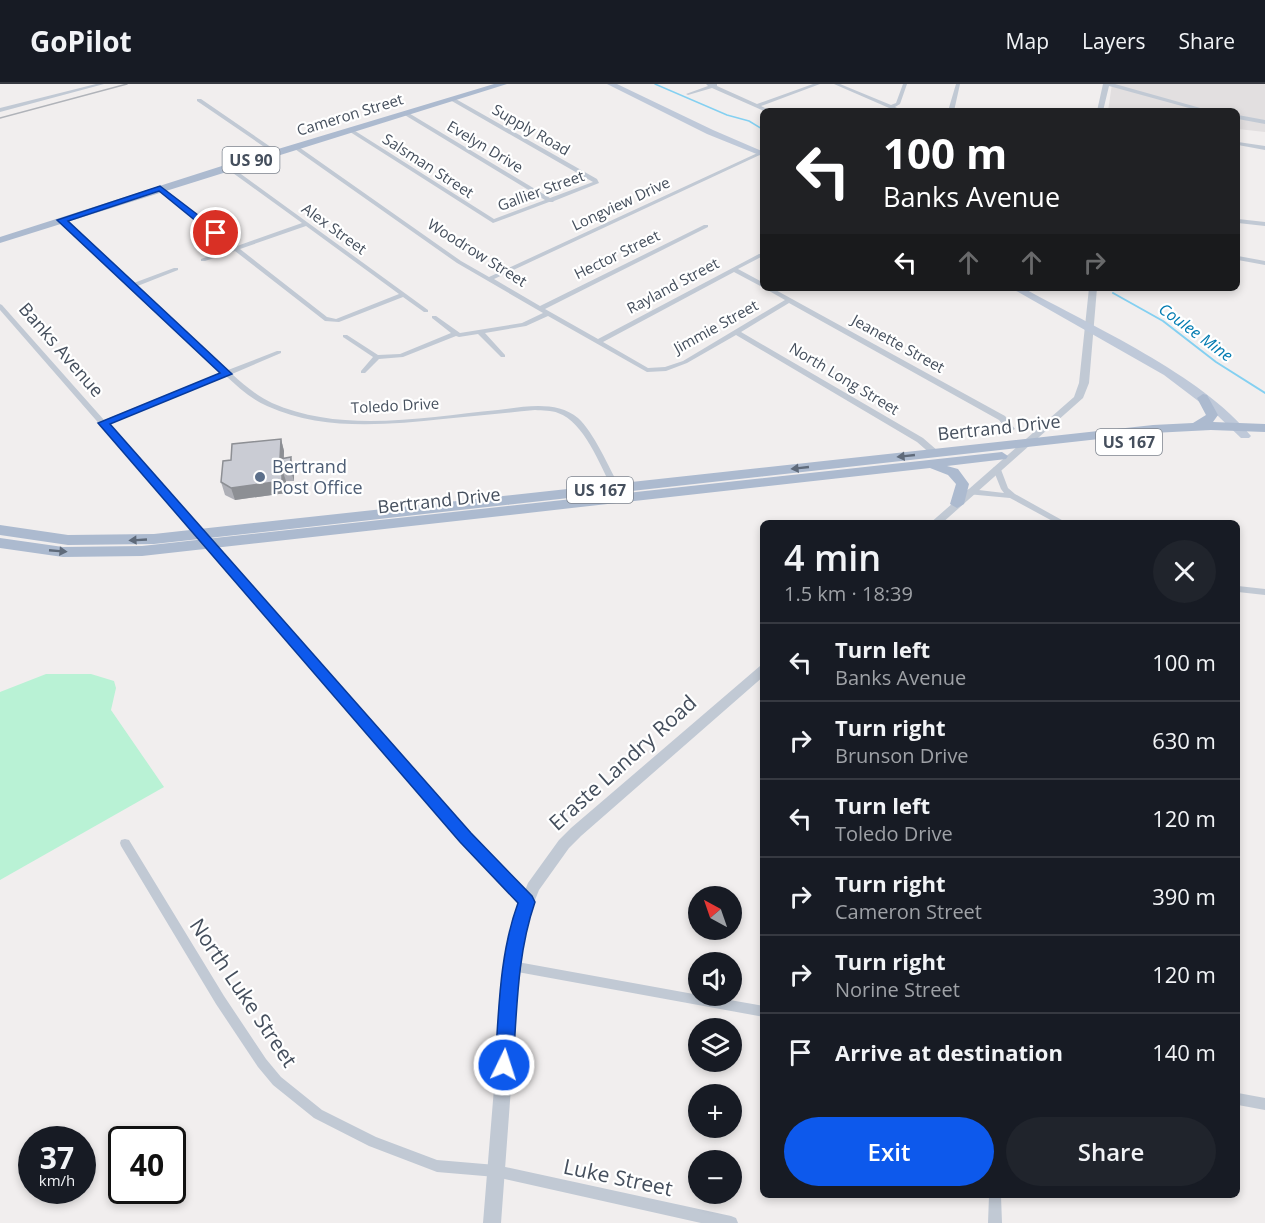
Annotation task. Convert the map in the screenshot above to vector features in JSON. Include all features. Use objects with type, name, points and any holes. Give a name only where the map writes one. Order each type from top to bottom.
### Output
[{"type":"main road","name":"Cameron Street","points":[[0,240],[294,146],[503,84]]},
{"type":"main road","points":[[611,84],[692,124],[760,152]]},
{"type":"main road","points":[[1021,291],[1158,368],[1203,398],[1245,436]]},
{"type":"main road","points":[[1196,427],[1209,420],[1212,415],[1203,398]]},
{"type":"main road","name":"Bertrand Drive","points":[[0,530],[43,538],[97,541],[206,539],[738,480],[934,453],[1027,443],[1196,427],[1265,428]]},
{"type":"main road","name":"Bertrand Drive","points":[[0,543],[34,549],[94,553],[142,551],[206,539],[616,488],[924,466],[1177,437],[1265,437]]},
{"type":"main road","points":[[924,466],[946,469],[959,477],[963,484],[963,491],[957,504]]},
{"type":"street","points":[[0,110],[102,84]]},
{"type":"street","points":[[756,106],[818,84]]},
{"type":"street","points":[[836,84],[891,107],[898,104],[904,84]]},
{"type":"street","points":[[952,108],[958,84]]},
{"type":"street","points":[[1101,108],[1107,84]]},
{"type":"street","points":[[1107,84],[1124,92],[1177,108]]},
{"type":"street","points":[[1107,84],[1197,108]]},
{"type":"street","points":[[688,94],[712,85],[761,108]]},
{"type":"street","name":"Supply Road","points":[[452,99],[597,182]]},
{"type":"street","points":[[199,100],[275,152]]},
{"type":"street","name":"Evelyn Drive","points":[[405,113],[551,201]]},
{"type":"street","points":[[1240,117],[1265,122]]},
{"type":"street","points":[[1240,122],[1265,127]]},
{"type":"street","name":"Salsman Street","points":[[350,130],[493,221]]},
{"type":"street","points":[[1240,144],[1265,148]]},
{"type":"street","name":"Woodrow Street","points":[[294,146],[459,262],[639,367],[652,370]]},
{"type":"street","name":"Longview Drive","points":[[490,279],[760,154]]},
{"type":"street","name":"Alex Street","points":[[228,167],[426,311]]},
{"type":"street","name":"Gallier Street","points":[[493,221],[597,182]]},
{"type":"street","points":[[160,188],[329,321],[344,318],[403,295]]},
{"type":"street","name":"Toledo Drive","points":[[62,220],[227,374],[249,393],[269,404],[292,413],[326,420],[386,423],[535,408],[559,410],[574,418],[584,428],[616,488]]},
{"type":"street","points":[[1240,221],[1265,224]]},
{"type":"street","points":[[203,260],[306,224]]},
{"type":"street","name":"Hector Street","points":[[541,308],[706,226]]},
{"type":"street","name":"Rayland Street","points":[[597,342],[760,256]]},
{"type":"street","points":[[1240,258],[1265,262]]},
{"type":"street","points":[[131,286],[176,269]]},
{"type":"street","points":[[733,269],[760,284]]},
{"type":"street","name":"Jeanette Street","points":[[774,291],[1002,418],[1011,429]]},
{"type":"street","points":[[939,520],[1070,407],[1082,392],[1093,291]]},
{"type":"street","name":"Jimmie Street","points":[[652,370],[666,369],[685,362],[790,300]]},
{"type":"street","name":"Banks Avenue","points":[[0,306],[466,837],[526,902]]},
{"type":"street","points":[[434,317],[459,335],[524,325],[549,313]]},
{"type":"street","points":[[480,332],[503,356]]},
{"type":"street","name":"North Long Street","points":[[736,332],[920,440],[934,453]]},
{"type":"street","points":[[345,336],[377,357],[401,356],[456,333]]},
{"type":"street","points":[[103,423],[279,352]]},
{"type":"street","points":[[363,372],[377,357]]},
{"type":"street","points":[[997,469],[1004,487],[1012,496]]},
{"type":"street","points":[[970,492],[1000,493],[1012,496],[1057,520]]},
{"type":"street","points":[[1240,589],[1265,592]]},
{"type":"street","name":"Eraste Landry Road","points":[[492,1223],[512,966],[519,923],[533,887],[570,838],[760,676]]},
{"type":"street","name":"North Luke Street","points":[[125,843],[220,1000],[262,1063],[277,1081],[318,1114],[373,1142],[437,1166],[496,1172]]},
{"type":"street","points":[[512,966],[760,1011]]},
{"type":"street","points":[[1240,1099],[1265,1104]]},
{"type":"street","name":"Luke Street","points":[[496,1172],[731,1223]]},
{"type":"street","points":[[994,1198],[995,1223]]},
{"type":"shaded area","points":[[1112,84],[1265,84],[1265,132],[1240,129],[1240,108],[1108,108]]},
{"type":"green space","points":[[46,674],[91,674],[114,681],[116,688],[111,710],[164,787],[0,880],[0,692]]},
{"type":"building","name":"Bertrand Post Office","points":[[281,439],[280,459],[291,457],[290,468],[282,469],[282,481],[231,488],[221,482],[223,461],[231,460],[232,444]]},
{"type":"waterway","name":"Coulee Mine","points":[[655,84],[727,115],[749,121],[760,128]]},
{"type":"waterway","name":"Coulee Mine","points":[[1113,293],[1163,321],[1216,362],[1265,393]]},
{"type":"railway","points":[[0,118],[127,84]]},
{"type":"place","name":"Bertrand Post Office","points":[[260,477]]},
{"type":"route","points":[[216,233],[160,188],[62,220],[154,309],[192,340],[227,374],[103,423],[466,837],[526,902],[519,923],[512,966],[504,1065]]}]
